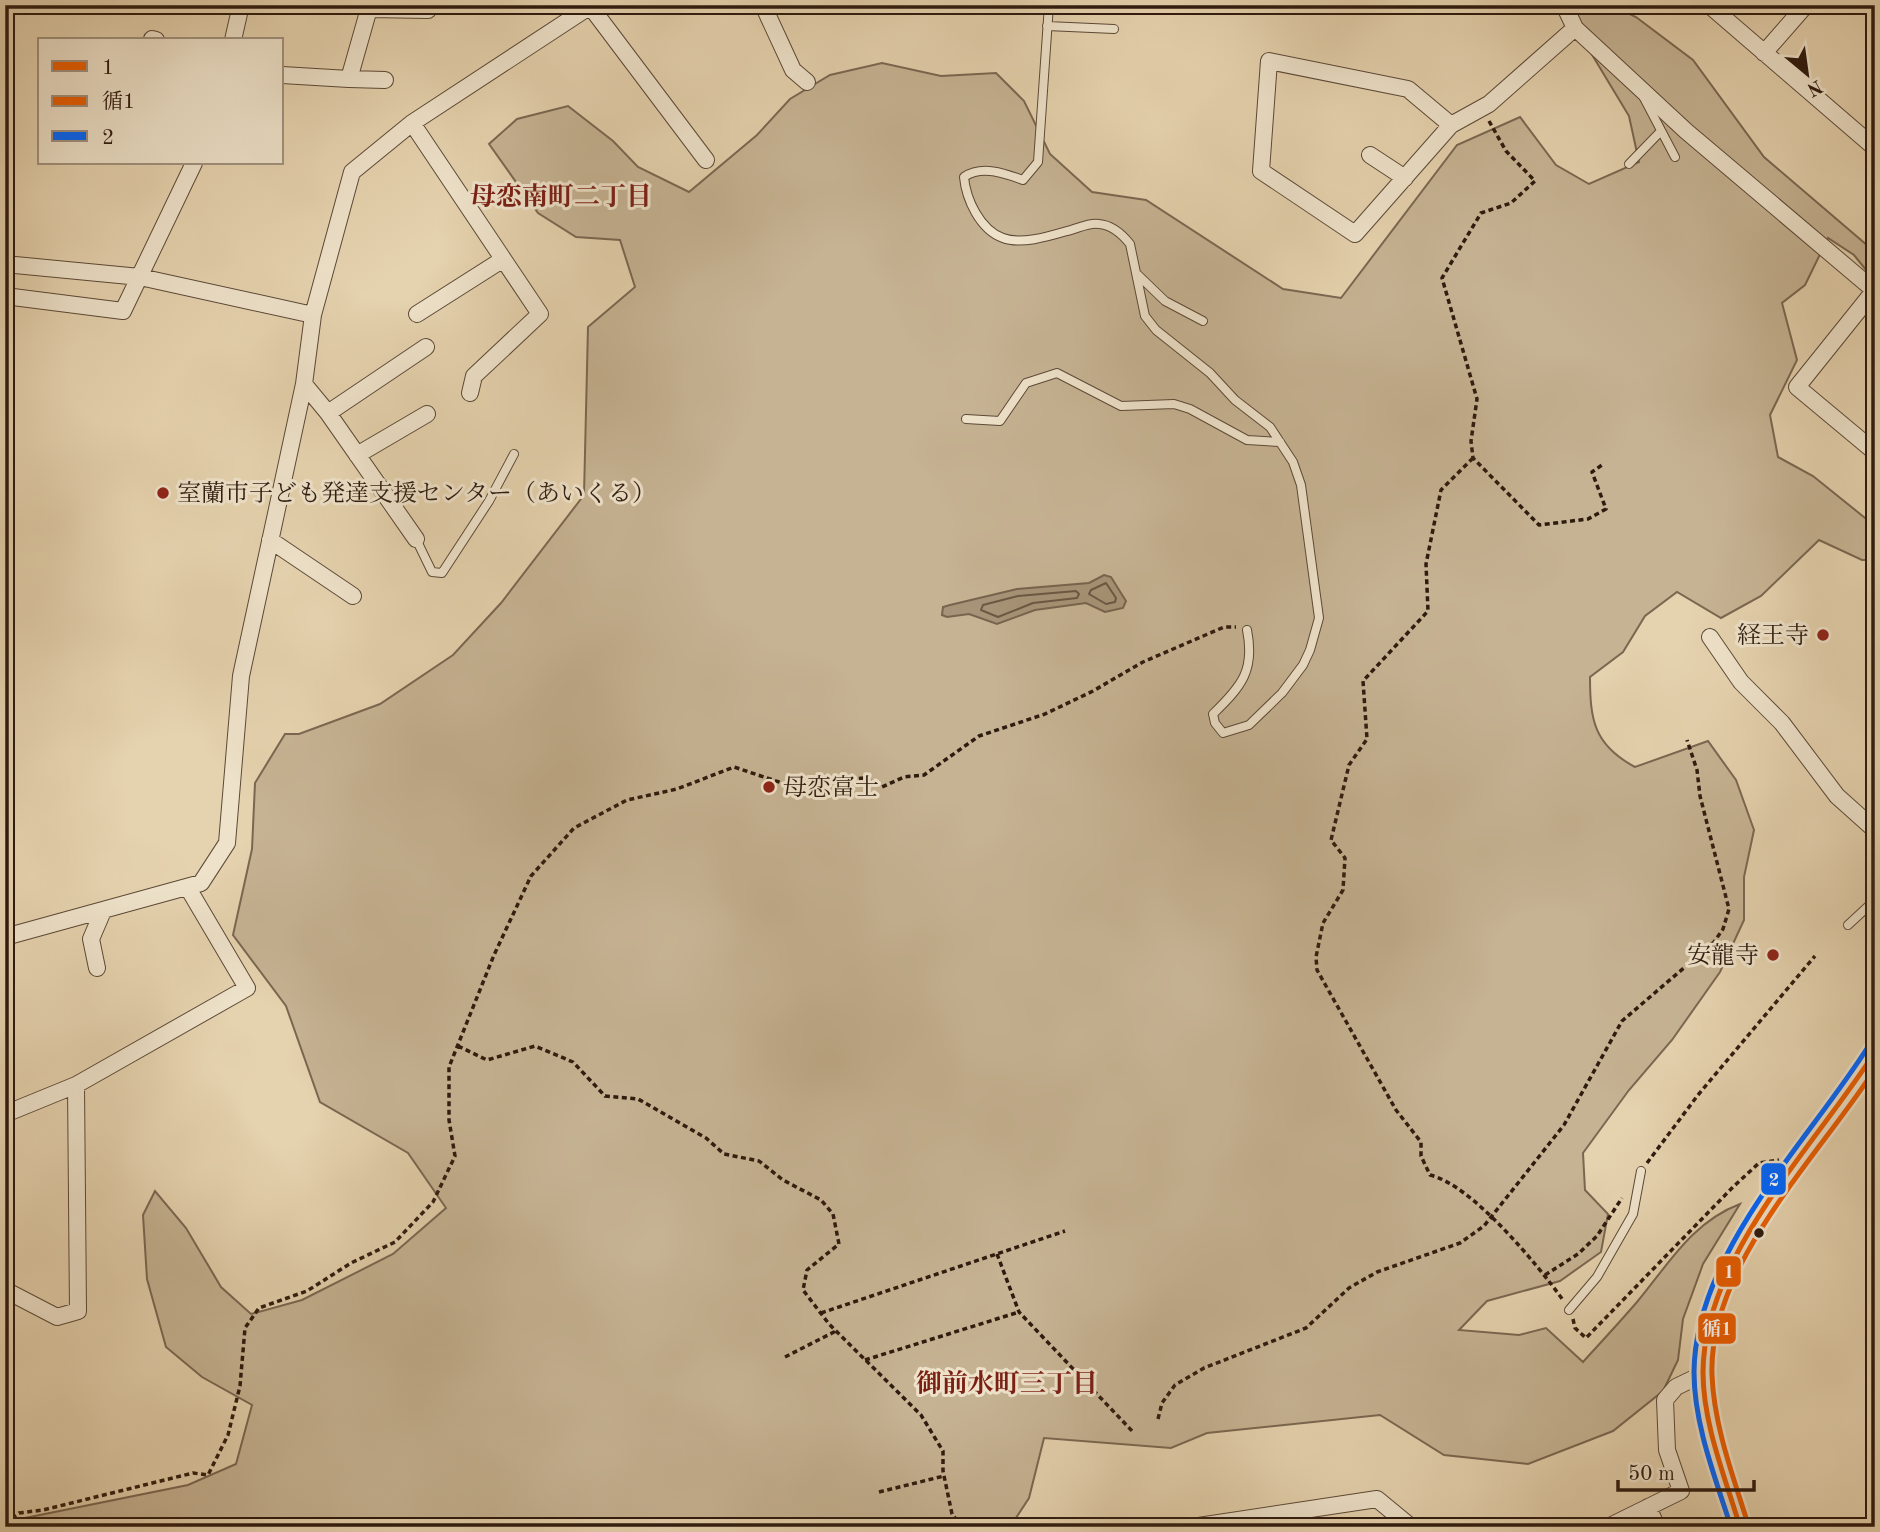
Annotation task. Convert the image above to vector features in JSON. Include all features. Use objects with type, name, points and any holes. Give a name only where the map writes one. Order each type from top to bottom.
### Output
[{"type":"street","points":[[233,38],[241,5]]},
{"type":"street","points":[[763,5],[793,70],[807,82]]},
{"type":"street","points":[[1564,5],[1575,28],[1639,89],[1875,291],[1797,387],[1875,453]]},
{"type":"street","points":[[1709,5],[1875,148]]},
{"type":"street","points":[[1764,53],[1806,5]]},
{"type":"street","points":[[5,937],[201,883],[227,843],[241,676],[304,384],[313,315],[352,172],[412,123],[591,6],[706,160]]},
{"type":"street","points":[[349,79],[369,7],[428,10]]},
{"type":"street","points":[[1451,125],[1408,89],[1269,61],[1261,171],[1355,234],[1451,125],[1480,110],[1575,28]]},
{"type":"street","points":[[284,75],[385,80]]},
{"type":"street","points":[[412,123],[540,314],[474,376],[470,393]]},
{"type":"street","points":[[1370,155],[1405,178]]},
{"type":"street","points":[[5,296],[123,311],[194,164]]},
{"type":"street","points":[[416,314],[502,260]]},
{"type":"street","points":[[15,265],[139,277],[313,315]]},
{"type":"street","points":[[328,413],[426,347]]},
{"type":"street","points":[[304,384],[328,413],[416,539]]},
{"type":"street","points":[[358,455],[427,414]]},
{"type":"street","points":[[270,540],[352,596]]},
{"type":"street","points":[[1710,637],[1741,682],[1782,723],[1837,796],[1875,830]]},
{"type":"street","points":[[5,1114],[76,1085],[247,988],[188,888]]},
{"type":"street","points":[[97,968],[91,939],[103,911]]},
{"type":"street","points":[[1740,1527],[1707,1409],[1703,1349],[1713,1302],[1752,1230],[1855,1087],[1875,1052]]},
{"type":"street","points":[[5,1290],[57,1317],[78,1311],[76,1085]]},
{"type":"street","points":[[1608,1527],[1681,1491],[1667,1450],[1665,1400],[1676,1387],[1703,1374]]},
{"type":"street","points":[[1192,1527],[1377,1499],[1411,1527]]},
{"type":"street","points":[[1648,1507],[1657,1527]]},
{"type":"lane","points":[[1049,5],[1038,162],[1023,180],[998,171],[972,172],[964,177],[965,191],[973,208],[987,226],[1003,238],[1018,240],[1096,223],[1109,226],[1130,244],[1145,316],[1156,330],[1261,418],[1293,462],[1301,485],[1320,618],[1303,665],[1282,693],[1249,725],[1223,733],[1215,723],[1213,714],[1230,698],[1249,667],[1252,649],[1247,630]]},
{"type":"lane","points":[[1047,26],[1114,29]]},
{"type":"lane","points":[[1639,89],[1675,158]]},
{"type":"lane","points":[[1629,164],[1675,122]]},
{"type":"lane","points":[[1136,274],[1165,301],[1203,321]]},
{"type":"lane","points":[[967,419],[1000,421],[1026,383],[1057,373],[1121,406],[1174,404],[1190,409],[1247,440],[1280,442]]},
{"type":"lane","points":[[416,539],[432,572],[442,573],[489,501],[514,454]]},
{"type":"lane","points":[[1848,925],[1875,900]]},
{"type":"lane","points":[[1570,1310],[1597,1277],[1633,1214],[1641,1171]]},
{"type":"path","points":[[1480,110],[1506,151],[1535,181],[1511,203],[1481,213],[1442,278],[1477,398],[1471,441],[1473,458],[1539,525],[1588,519],[1606,509],[1592,472],[1602,465]]},
{"type":"path","points":[[1473,458],[1441,491],[1426,564],[1428,611],[1363,681],[1367,739],[1349,765],[1331,840],[1345,858],[1343,890],[1323,923],[1316,957],[1317,970],[1396,1110],[1421,1142],[1421,1156],[1430,1175],[1447,1179],[1490,1217],[1545,1276],[1570,1310],[1575,1328],[1586,1338],[1759,1163],[1805,1156]]},
{"type":"path","points":[[5,1523],[19,1513],[43,1510],[192,1473],[208,1475],[228,1435],[240,1386],[245,1328],[259,1308],[307,1291],[351,1263],[395,1242],[433,1202],[455,1156],[449,1120],[449,1067],[494,955],[531,876],[574,828],[627,800],[677,789],[734,766],[788,785],[864,778],[882,787],[904,778],[924,775],[979,736],[1045,714],[1093,691],[1143,662],[1224,627],[1247,630]]},
{"type":"path","points":[[1158,1419],[1162,1403],[1175,1385],[1204,1368],[1306,1328],[1349,1288],[1377,1272],[1460,1243],[1490,1217],[1564,1125],[1622,1021],[1714,942],[1723,929],[1729,909],[1700,796],[1697,770],[1687,740]]},
{"type":"path","points":[[1545,1276],[1578,1254],[1597,1236],[1698,1095],[1815,956]]},
{"type":"path","points":[[458,1046],[487,1060],[535,1046],[573,1062],[605,1096],[638,1099],[706,1138],[724,1154],[759,1161],[783,1180],[821,1200],[833,1214],[839,1244],[807,1270],[803,1290],[836,1331],[921,1415],[943,1451],[944,1476],[952,1514],[962,1527]]},
{"type":"path","points":[[821,1313],[1065,1231]]},
{"type":"path","points":[[997,1254],[1019,1312],[1134,1433]]},
{"type":"path","points":[[865,1360],[1019,1312]]},
{"type":"path","points":[[785,1357],[836,1331]]},
{"type":"path","points":[[878,1492],[944,1476]]},
{"type":"shaded area","points":[[1556,5],[1611,5],[1636,17],[1693,60],[1764,157],[1875,252],[1875,281],[1854,255],[1828,238],[1805,285],[1782,303],[1797,360],[1770,415],[1778,457],[1813,476],[1875,526],[1875,560],[1862,560],[1819,540],[1761,596],[1721,618],[1677,592],[1645,616],[1623,652],[1590,677],[1591,706],[1597,730],[1621,759],[1635,767],[1708,741],[1736,780],[1754,830],[1744,877],[1744,920],[1720,972],[1672,1040],[1629,1090],[1583,1153],[1585,1190],[1608,1214],[1601,1252],[1560,1281],[1487,1301],[1459,1330],[1519,1335],[1546,1328],[1583,1362],[1694,1233],[1723,1212],[1740,1204],[1703,1264],[1683,1319],[1678,1360],[1663,1391],[1613,1431],[1528,1464],[1444,1455],[1380,1415],[1207,1433],[1171,1448],[1044,1438],[1029,1498],[1010,1527],[12,1527],[25,1518],[188,1485],[236,1464],[252,1405],[202,1377],[166,1347],[147,1279],[143,1215],[155,1191],[186,1228],[221,1287],[251,1314],[302,1300],[393,1254],[446,1208],[408,1153],[320,1102],[286,1006],[233,935],[252,849],[255,783],[285,734],[299,734],[380,704],[453,655],[501,603],[584,495],[588,327],[635,287],[620,240],[576,237],[538,213],[489,144],[517,119],[568,106],[613,141],[638,167],[689,192],[757,135],[790,99],[830,75],[882,63],[941,76],[996,73],[1024,101],[1050,154],[1092,192],[1146,200],[1283,289],[1341,298],[1457,145],[1520,117],[1556,165],[1589,184],[1639,162],[1629,116],[1591,53]]},
{"type":"water","points":[[1104,575],[1111,577],[1126,601],[1123,608],[1105,612],[1086,603],[1035,610],[997,624],[969,614],[947,617],[942,615],[943,607],[950,605],[1017,589],[1089,583]]},
{"type":"transit line","name":"2","points":[[1731,1527],[1706,1450],[1698,1411],[1694,1372],[1699,1328],[1713,1285],[1733,1242],[1786,1161],[1868,1047]]},
{"type":"transit line","name":"1","points":[[1740,1527],[1707,1411],[1703,1372],[1708,1329],[1722,1286],[1742,1244],[1794,1164],[1875,1052]]},
{"type":"transit line","name":"循1","points":[[1748,1524],[1716,1413],[1712,1375],[1716,1334],[1728,1293],[1747,1253],[1771,1213],[1875,1069]]},
{"type":"place","name":"室蘭市子ども発達支援センター（あいくる）","points":[[163,493]]},
{"type":"place","name":"経王寺","points":[[1823,635]]},
{"type":"place","name":"母恋富士","points":[[769,787]]},
{"type":"place","name":"安龍寺","points":[[1773,955]]},
{"type":"district","name":"母恋南町二丁目","points":[[561,196]]},
{"type":"district","name":"御前水町三丁目","points":[[1007,1383]]}]
